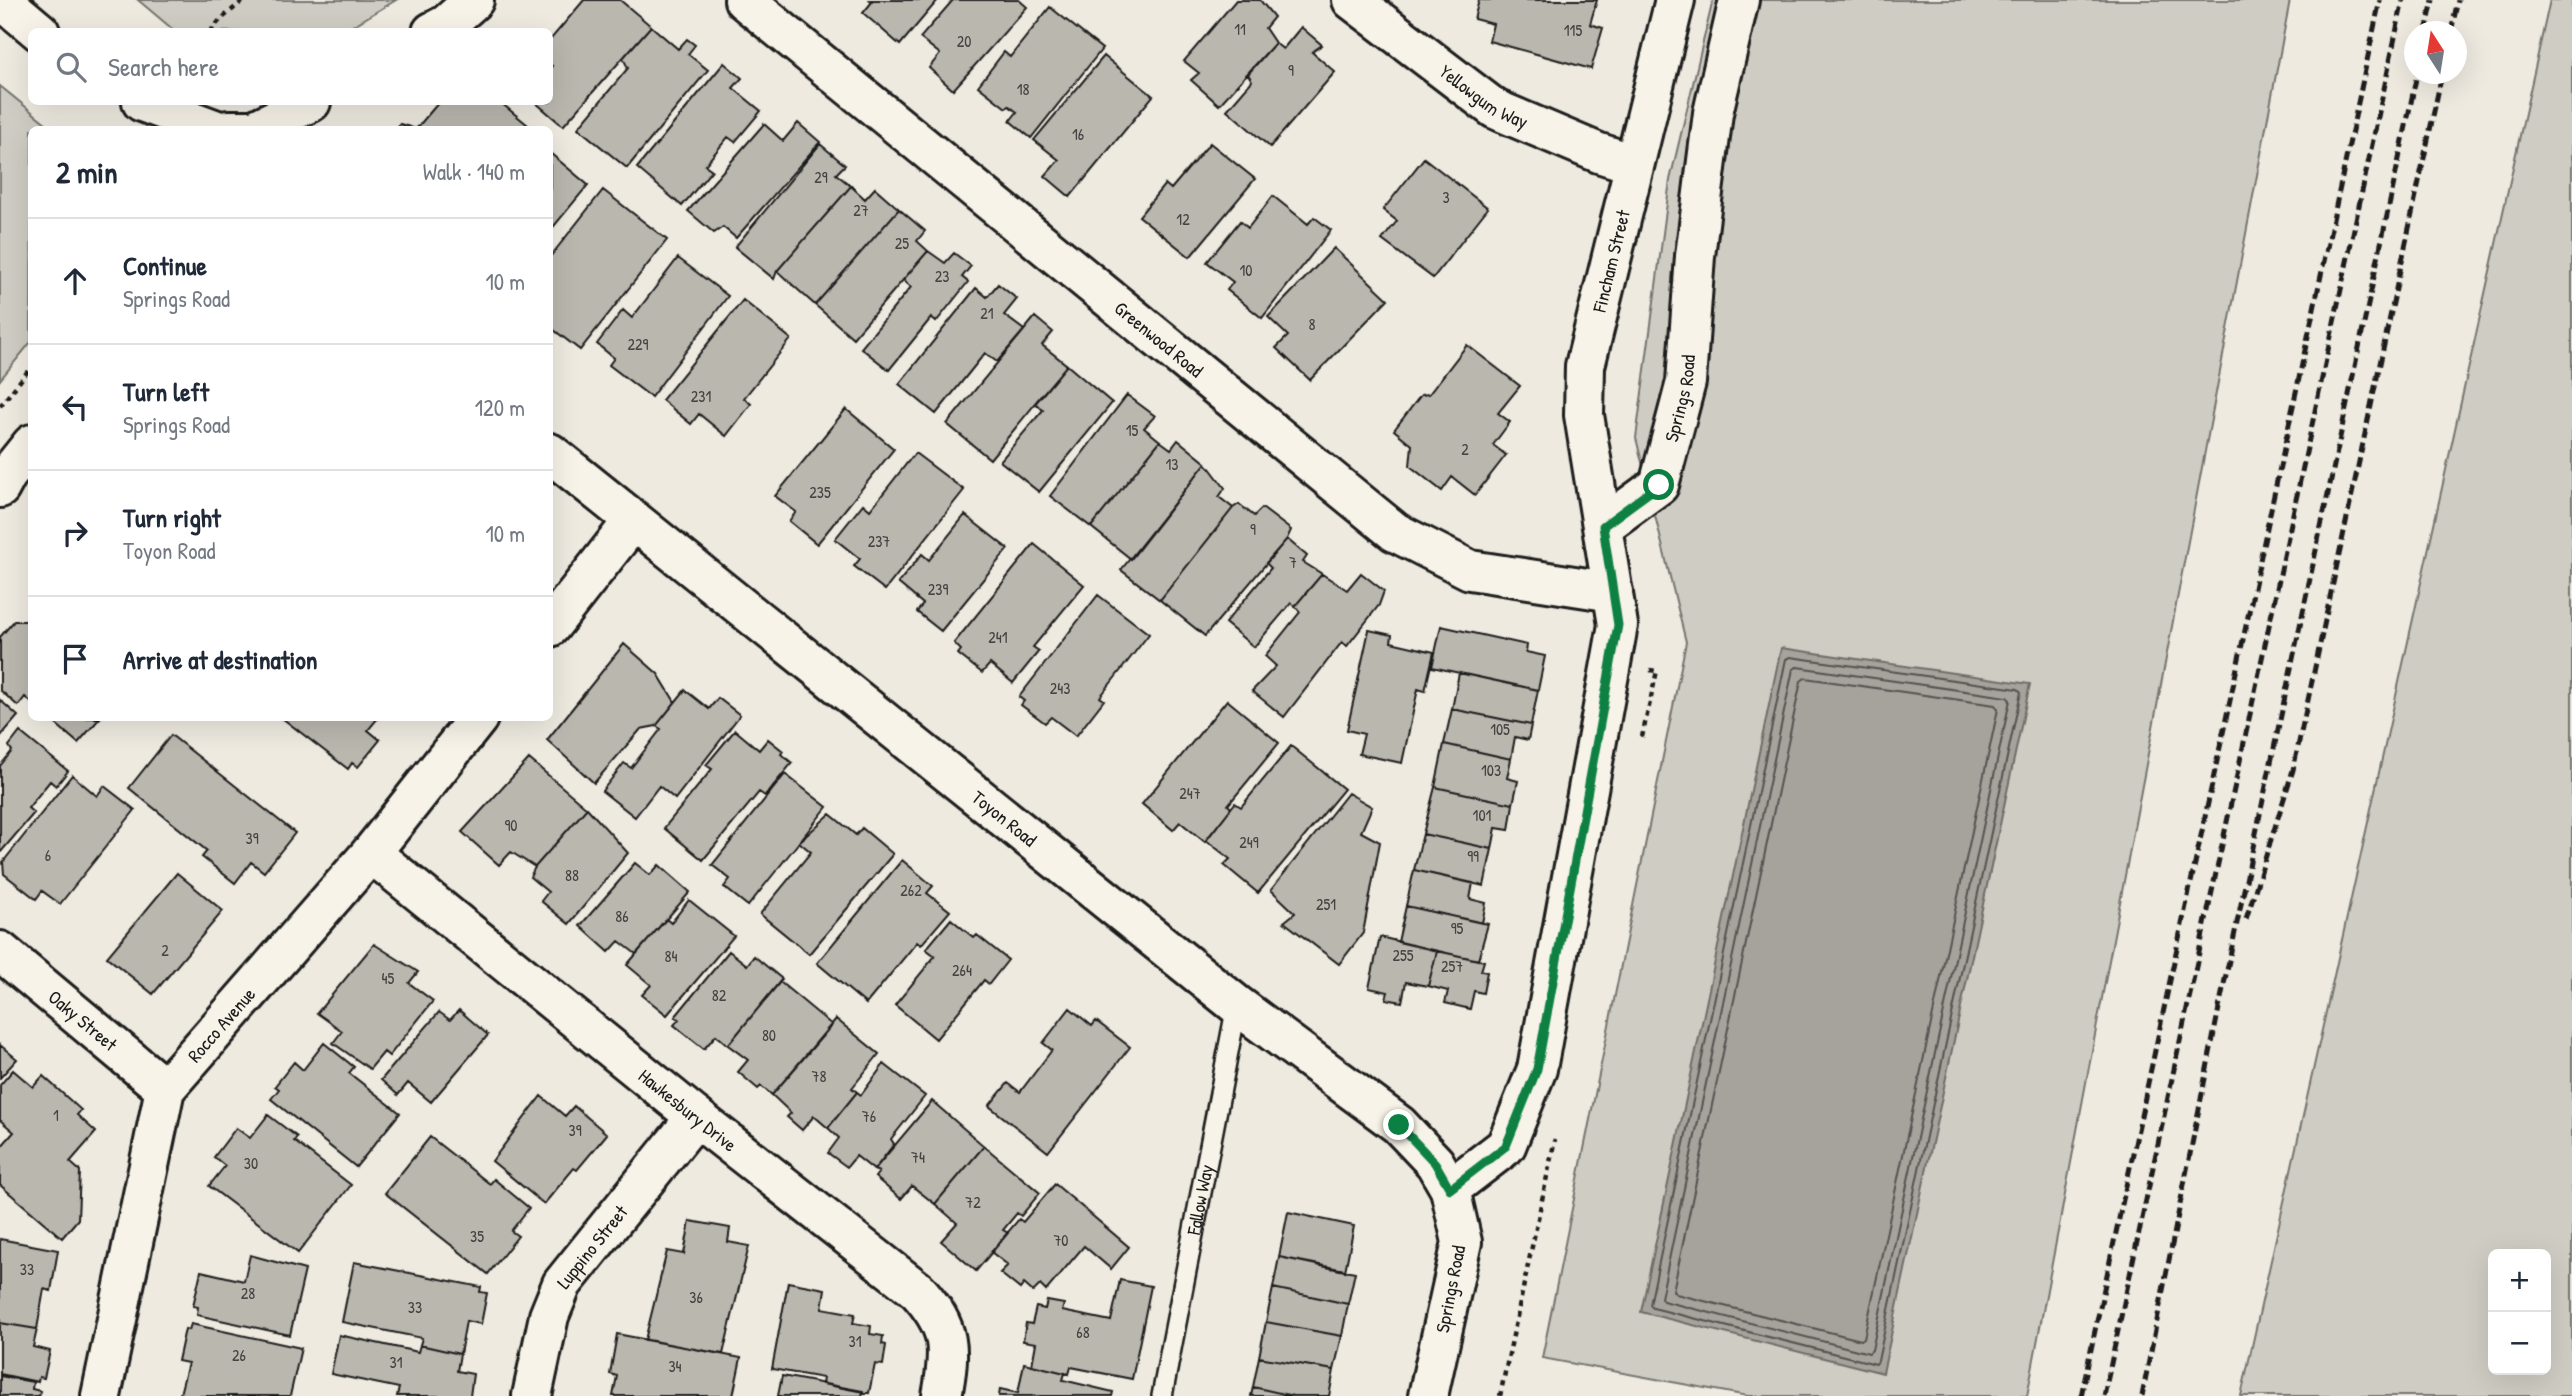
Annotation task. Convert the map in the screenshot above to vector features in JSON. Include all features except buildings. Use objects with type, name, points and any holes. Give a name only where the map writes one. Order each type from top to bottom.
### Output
[{"type":"street","points":[[2,0],[35,28]]},
{"type":"street","points":[[440,28],[474,0]]},
{"type":"street","name":"Greenwood Road","points":[[744,0],[1395,532],[1470,570],[1613,592]]},
{"type":"street","name":"Yellowgum Way","points":[[1352,0],[1495,109],[1599,153],[1634,164]]},
{"type":"street","name":"Fincham Street","points":[[1603,526],[1584,415],[1585,366],[1675,0]]},
{"type":"street","name":"Springs Road","points":[[1603,526],[1659,485],[1686,382],[1695,256],[1713,113],[1739,0]]},
{"type":"street","points":[[121,105],[135,126]]},
{"type":"street","points":[[150,105],[206,126]]},
{"type":"street","points":[[260,126],[305,105]]},
{"type":"street","points":[[323,126],[332,105]]},
{"type":"street","points":[[0,488],[28,449]]},
{"type":"street","name":"Toyon Road","points":[[553,455],[1237,1005],[1399,1125],[1435,1163],[1450,1189]]},
{"type":"street","points":[[553,623],[633,521]]},
{"type":"street","points":[[1450,1189],[1506,1146],[1537,1069],[1618,625],[1603,526]]},
{"type":"street","name":"Rocco Avenue","points":[[101,1396],[165,1089],[372,853],[476,721]]},
{"type":"street","name":"Hawkesbury Drive","points":[[372,853],[696,1117],[918,1291],[935,1311],[944,1330],[948,1357],[942,1396]]},
{"type":"street","name":"Oaky Street","points":[[0,951],[165,1089]]},
{"type":"street","name":"Luppino Street","points":[[532,1396],[549,1316],[562,1284],[696,1117]]},
{"type":"street","name":"Springs Road","points":[[1428,1396],[1462,1242],[1450,1189]]},
{"type":"lane","name":"Fallow Way","points":[[1162,1396],[1237,1005]]},
{"type":"path","points":[[213,28],[244,0]]},
{"type":"path","points":[[0,405],[28,371]]},
{"type":"shaded area","points":[[138,0],[396,0],[349,28],[171,28]]},
{"type":"shaded area","points":[[1713,0],[2290,0],[2027,1396],[1748,1396],[1542,1358],[1686,642],[1636,438],[1670,180]]},
{"type":"shaded area","points":[[2550,0],[2572,0],[2572,1396],[2241,1396]]},
{"type":"shaded area","points":[[0,86],[49,126],[28,126],[28,346],[0,380]]},
{"type":"water","points":[[1781,648],[2030,684],[1883,1373],[1641,1312]]},
{"type":"railway","points":[[2081,1396],[2380,0]]},
{"type":"railway","points":[[2104,1396],[2403,0]]},
{"type":"railway","points":[[2428,21],[2433,0]]},
{"type":"railway","points":[[2453,21],[2458,0]]},
{"type":"railway","points":[[2142,1396],[2220,1003],[2415,84]]},
{"type":"railway","points":[[2246,919],[2293,770],[2440,84]]},
{"type":"route","points":[[1399,1125],[1435,1163],[1450,1189],[1506,1146],[1537,1069],[1618,625],[1603,526],[1659,485]]}]
